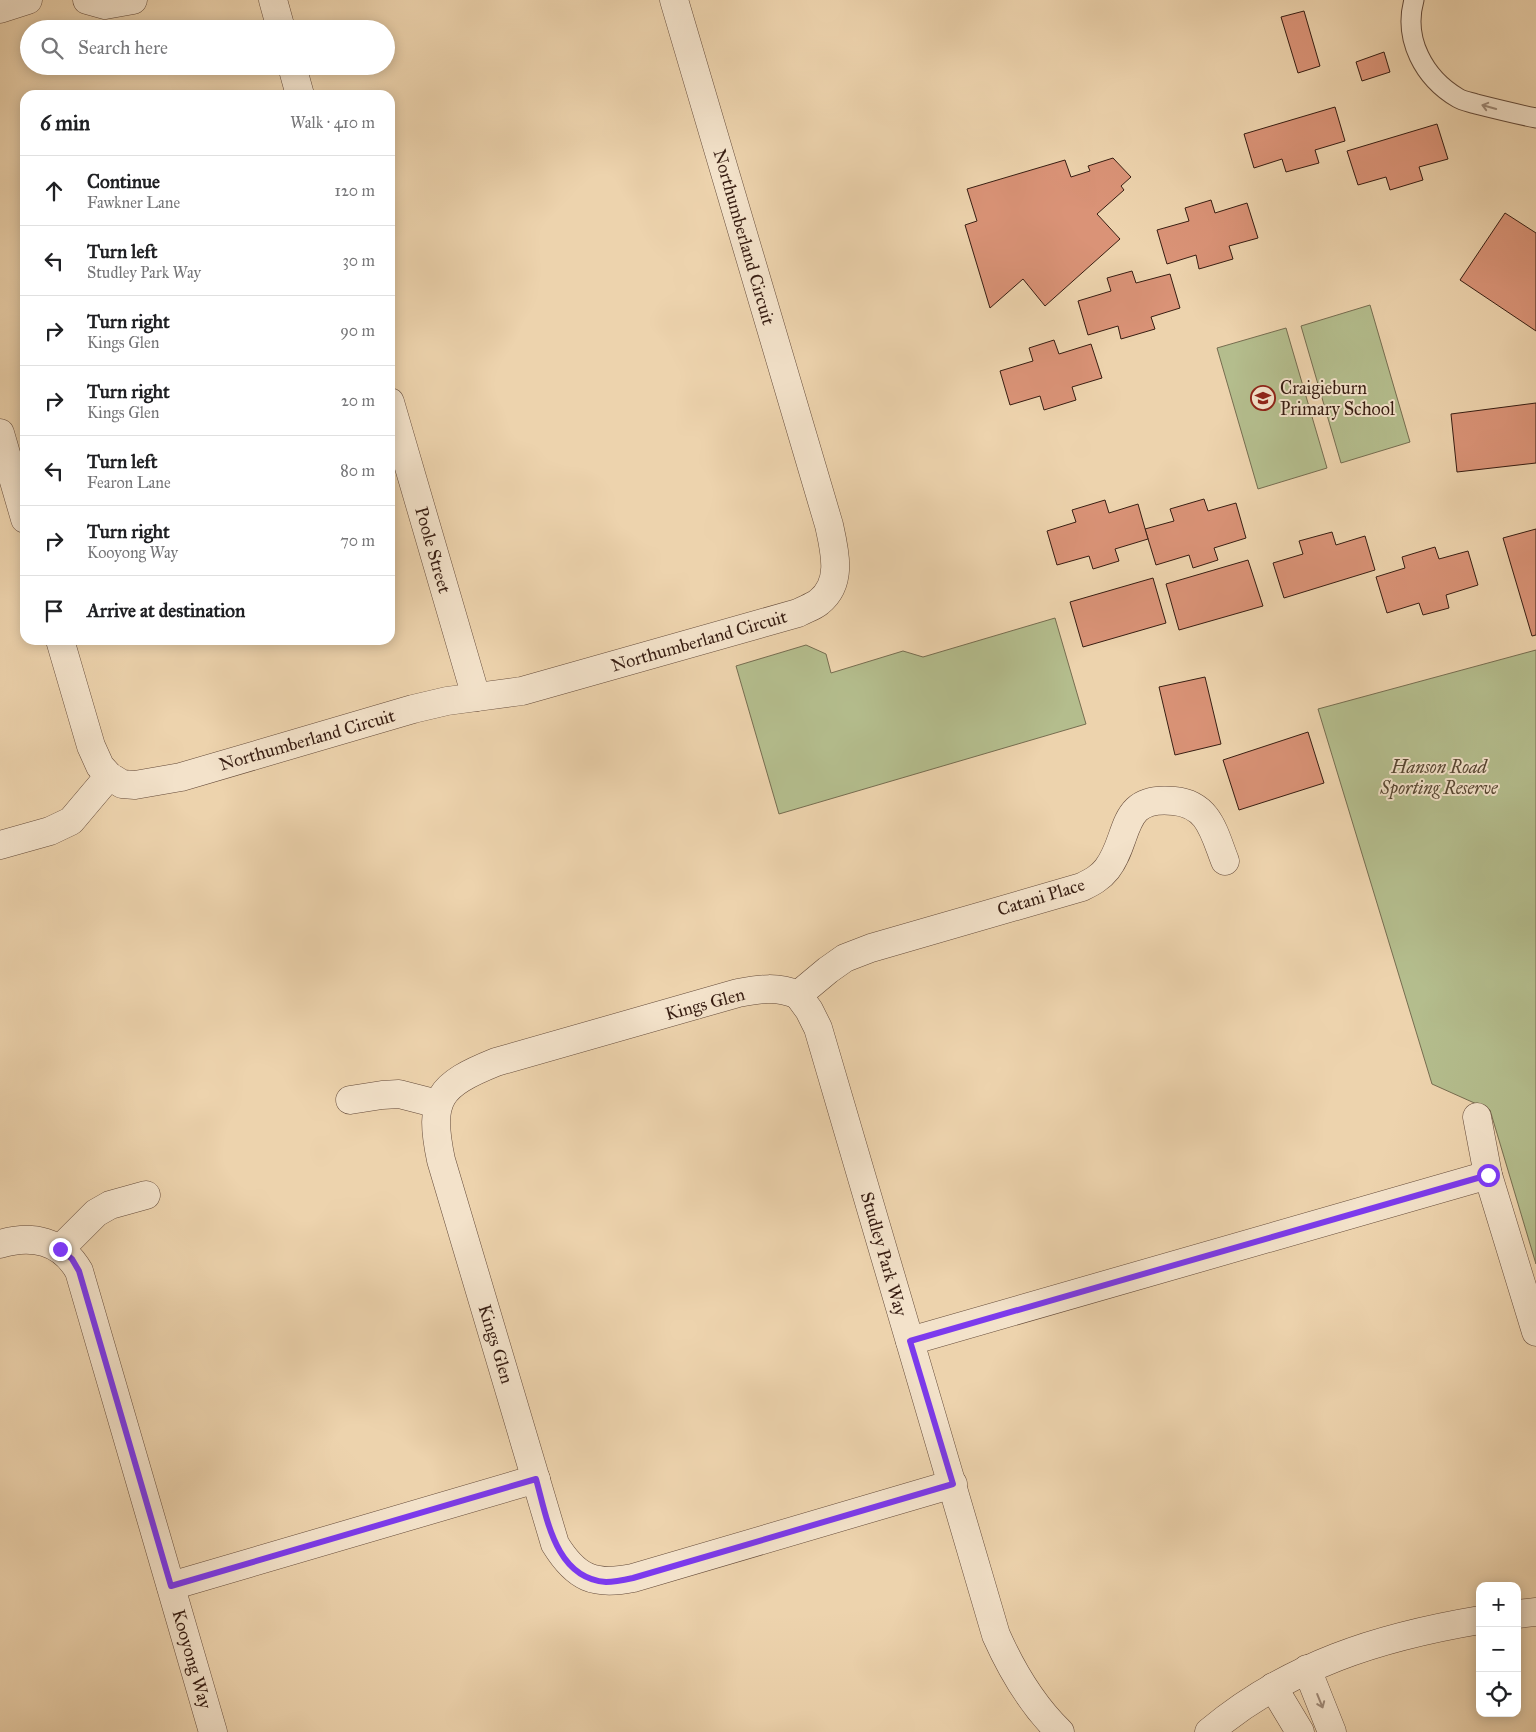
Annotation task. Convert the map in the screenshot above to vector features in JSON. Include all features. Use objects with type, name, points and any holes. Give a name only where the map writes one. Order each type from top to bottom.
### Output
[{"type":"street","points":[[0,9],[28,0]]},
{"type":"street","points":[[86,0],[105,5],[133,0]]},
{"type":"street","points":[[273,0],[279,20]]},
{"type":"street","name":"Northumberland Circuit","points":[[109,776],[122,784],[134,785],[181,777],[413,709],[448,701],[522,691],[798,613],[817,604],[829,593],[836,573],[836,555],[829,525],[674,0]]},
{"type":"street","points":[[294,75],[299,90]]},
{"type":"street","name":"Poole Street","points":[[395,419],[476,697]]},
{"type":"street","points":[[0,434],[20,502]]},
{"type":"street","points":[[0,845],[50,831],[71,821],[109,776],[100,766],[91,746],[61,645]]},
{"type":"street","name":"Catani Place","points":[[798,995],[845,958],[871,948],[1082,886],[1098,879],[1108,869],[1133,813],[1143,804],[1160,799],[1180,801],[1197,807],[1209,821],[1225,860]]},
{"type":"street","name":"Kings Glen","points":[[798,995],[787,990],[767,988],[738,993],[496,1062],[454,1082],[438,1104],[435,1118],[441,1160],[555,1544],[574,1569],[586,1576],[604,1582],[633,1578],[953,1484]]},
{"type":"street","name":"Studley Park Way","points":[[798,995],[809,1010],[818,1028],[1000,1642],[1010,1666],[1027,1694],[1048,1721],[1060,1732]]},
{"type":"street","points":[[350,1100],[399,1094],[438,1104]]},
{"type":"street","points":[[1477,1117],[1488,1175],[1536,1332]]},
{"type":"street","points":[[910,1341],[1488,1175]]},
{"type":"street","points":[[60,1249],[96,1213],[110,1205],[146,1195]]},
{"type":"street","name":"Kooyong Way","points":[[0,1244],[13,1240],[43,1242],[60,1249],[72,1259],[79,1271],[213,1732]]},
{"type":"street","points":[[171,1586],[536,1479]]},
{"type":"street","points":[[1521,1614],[1536,1612]]},
{"type":"street","points":[[1210,1732],[1273,1686],[1307,1669],[1384,1641],[1435,1628],[1476,1621]]},
{"type":"street","points":[[1307,1669],[1332,1732]]},
{"type":"street","points":[[1273,1686],[1300,1732]]},
{"type":"lane","points":[[1414,0],[1411,26],[1412,40],[1418,55],[1428,71],[1441,84],[1459,99],[1536,118]]},
{"type":"green space","points":[[1370,305],[1410,442],[1341,463],[1301,326]]},
{"type":"green space","points":[[1286,328],[1327,468],[1258,489],[1217,348]]},
{"type":"green space","points":[[1055,618],[1086,724],[779,814],[736,666],[806,645],[826,654],[831,673],[903,651],[923,657]]},
{"type":"green space","name":"Hanson Road Sporting Reserve","points":[[1536,650],[1536,1264],[1490,1110],[1432,1084],[1318,709]]},
{"type":"building","points":[[1304,11],[1320,66],[1298,73],[1281,17]]},
{"type":"building","points":[[1384,52],[1390,72],[1362,81],[1356,62]]},
{"type":"building","points":[[1335,107],[1345,141],[1315,150],[1319,163],[1286,172],[1282,159],[1254,168],[1244,134]]},
{"type":"building","points":[[1437,124],[1448,159],[1419,167],[1423,180],[1390,190],[1386,177],[1358,185],[1347,151]]},
{"type":"building","points":[[1113,158],[1131,177],[1121,186],[1124,190],[1097,214],[1120,239],[1045,306],[1023,279],[990,308],[965,225],[977,221],[967,189],[1065,160],[1071,177],[1090,171],[1088,166]]},
{"type":"building","points":[[1211,200],[1215,213],[1247,203],[1258,238],[1229,246],[1233,259],[1199,269],[1196,255],[1167,264],[1157,230],[1189,221],[1185,208]]},
{"type":"building","points":[[1505,213],[1536,233],[1536,331],[1460,280]]},
{"type":"building","points":[[1132,271],[1136,283],[1170,274],[1180,308],[1151,317],[1155,329],[1121,339],[1118,326],[1088,335],[1078,301],[1111,291],[1107,278]]},
{"type":"building","points":[[1054,340],[1059,354],[1091,344],[1102,378],[1072,387],[1076,400],[1044,410],[1040,396],[1010,405],[1000,371],[1033,361],[1029,348]]},
{"type":"building","points":[[1536,403],[1536,463],[1457,472],[1451,414]]},
{"type":"building","points":[[1204,499],[1208,511],[1236,503],[1246,538],[1214,548],[1218,560],[1193,568],[1189,555],[1156,565],[1145,529],[1174,521],[1170,509]]},
{"type":"building","points":[[1105,500],[1109,513],[1138,504],[1148,539],[1115,549],[1119,561],[1093,569],[1089,556],[1057,565],[1047,531],[1076,522],[1072,510]]},
{"type":"building","points":[[1536,529],[1536,635],[1532,636],[1503,538]]},
{"type":"building","points":[[1332,532],[1336,545],[1365,536],[1375,570],[1284,598],[1273,563],[1303,554],[1299,541]]},
{"type":"building","points":[[1435,547],[1439,559],[1468,551],[1478,585],[1446,595],[1449,608],[1423,615],[1419,603],[1387,613],[1376,577],[1405,568],[1402,557]]},
{"type":"building","points":[[1248,560],[1263,606],[1179,630],[1166,584]]},
{"type":"building","points":[[1153,578],[1166,623],[1083,647],[1070,602]]},
{"type":"building","points":[[1205,677],[1221,744],[1175,755],[1159,687]]},
{"type":"building","points":[[1308,732],[1324,783],[1239,810],[1223,760]]},
{"type":"place","name":"Craigieburn Primary School","points":[[1263,398]]},
{"type":"route","points":[[60,1249],[72,1259],[79,1271],[171,1586],[536,1479],[555,1544],[563,1556],[574,1569],[586,1576],[604,1582],[615,1582],[953,1484],[910,1341],[1488,1175]]}]
